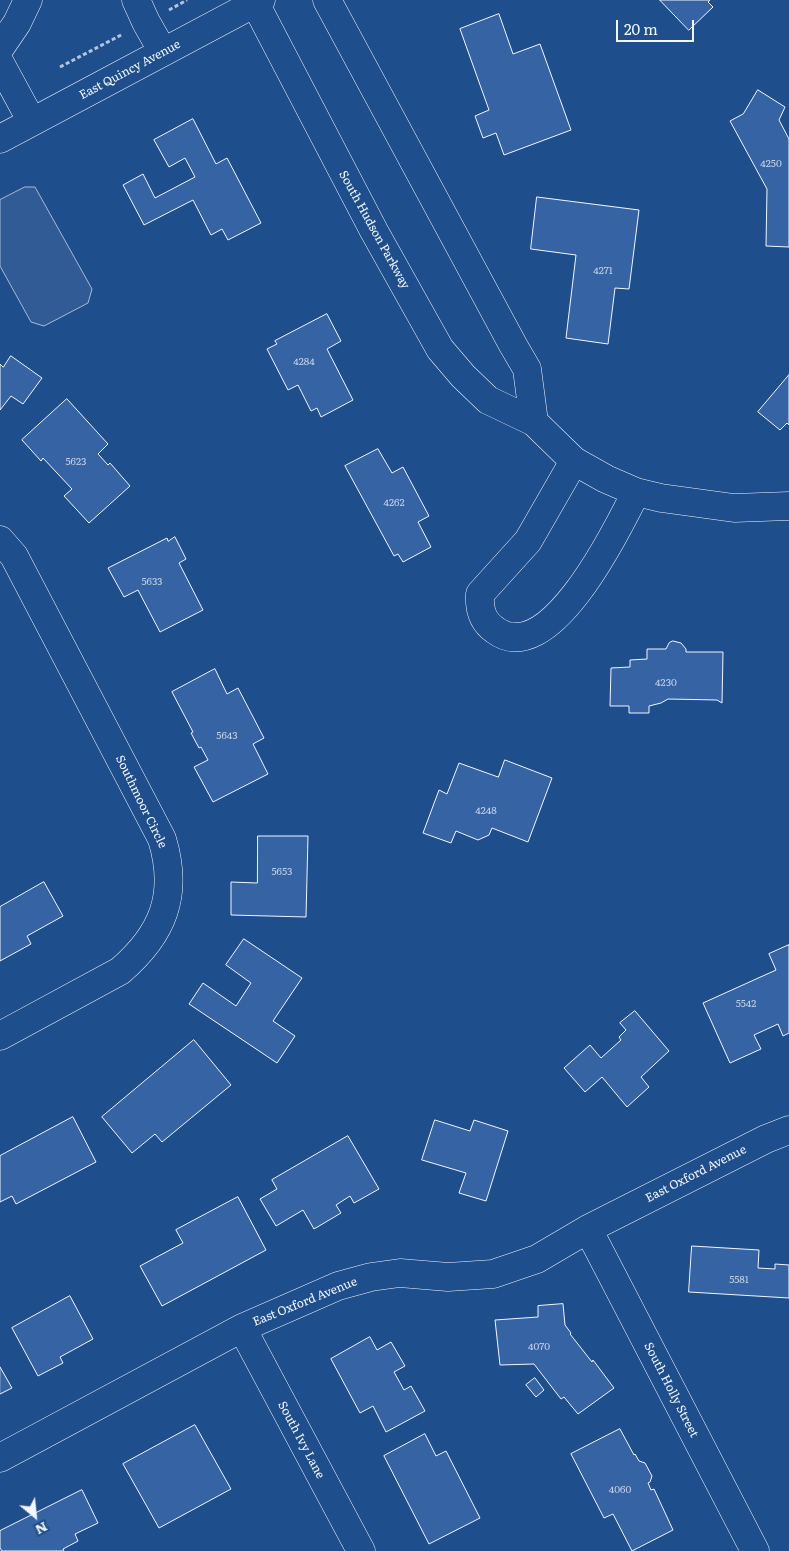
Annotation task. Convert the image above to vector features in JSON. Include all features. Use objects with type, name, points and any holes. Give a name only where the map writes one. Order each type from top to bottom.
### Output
[{"type":"street","points":[[0,48],[18,23],[28,0]]},
{"type":"street","points":[[136,0],[163,52]]},
{"type":"street","points":[[327,0],[512,345],[527,369],[534,422]]},
{"type":"street","name":"East Quincy Avenue","points":[[0,140],[258,2]]},
{"type":"street","name":"South Hudson Parkway","points":[[258,2],[374,231],[440,349],[463,376],[488,400],[534,422],[574,461],[606,479],[636,492],[661,498],[734,508],[789,506]]},
{"type":"street","points":[[0,63],[32,122]]},
{"type":"street","points":[[574,461],[528,541],[480,594],[479,605],[482,615],[489,626],[501,635],[517,639],[532,634],[545,626],[572,599],[616,533],[636,492]]},
{"type":"street","name":"Southmoor Circle","points":[[0,540],[14,556],[162,839],[167,856],[170,886],[161,922],[150,941],[137,957],[120,971],[0,1036]]},
{"type":"street","name":"East Oxford Avenue","points":[[0,1458],[242,1328],[338,1286],[371,1277],[400,1273],[448,1277],[493,1274],[537,1259],[588,1230],[766,1139],[789,1130]]},
{"type":"street","name":"South Holly Street","points":[[588,1230],[755,1551]]},
{"type":"street","name":"South Ivy Lane","points":[[242,1328],[361,1551]]},
{"type":"shaded area","points":[[25,187],[35,187],[92,289],[88,303],[44,326],[31,322],[0,266],[0,200]]},
{"type":"building","points":[[660,0],[710,0],[708,2],[713,7],[689,30]]},
{"type":"building","points":[[499,14],[513,54],[540,44],[571,130],[504,155],[496,133],[483,138],[475,116],[489,110],[460,29]]},
{"type":"building","points":[[758,90],[785,107],[779,120],[789,139],[789,247],[766,246],[767,189],[730,121],[743,114]]},
{"type":"building","points":[[193,119],[216,164],[227,158],[261,223],[228,240],[222,229],[211,235],[193,200],[144,225],[123,185],[143,174],[155,198],[195,177],[185,158],[169,167],[154,140]]},
{"type":"building","points":[[537,197],[639,210],[629,289],[615,288],[608,344],[566,338],[576,255],[531,249]]},
{"type":"building","points":[[327,314],[341,341],[327,349],[353,400],[321,417],[317,408],[311,411],[298,385],[288,390],[267,349],[277,344],[275,341]]},
{"type":"building","points":[[11,356],[42,378],[23,404],[11,396],[0,410],[0,364],[3,367]]},
{"type":"building","points":[[789,375],[789,425],[787,423],[780,430],[758,412]]},
{"type":"building","points":[[67,399],[108,444],[98,454],[108,465],[110,463],[130,486],[89,523],[64,496],[72,489],[43,458],[41,461],[22,440]]},
{"type":"building","points":[[378,449],[392,473],[403,467],[429,516],[418,522],[431,547],[403,562],[398,554],[394,556],[345,466]]},
{"type":"building","points":[[175,537],[186,559],[179,563],[203,610],[160,632],[138,590],[124,597],[108,568],[167,538],[168,541]]},
{"type":"building","points":[[673,641],[681,643],[686,652],[723,652],[722,703],[717,700],[668,699],[649,706],[649,713],[629,713],[629,706],[610,706],[611,668],[630,667],[630,660],[647,659],[647,649],[666,649],[669,643]]},
{"type":"building","points":[[215,669],[227,694],[238,688],[264,738],[253,744],[268,774],[213,802],[194,767],[208,760],[191,733],[193,732],[172,692]]},
{"type":"building","points":[[505,760],[552,778],[528,842],[492,828],[489,835],[478,840],[456,831],[451,843],[423,833],[439,790],[447,794],[459,763],[498,777]]},
{"type":"building","points":[[258,836],[308,836],[306,917],[231,915],[231,882],[257,883]]},
{"type":"building","points":[[44,882],[63,916],[27,936],[31,944],[0,961],[0,907]]},
{"type":"building","points":[[244,939],[302,978],[273,1021],[295,1036],[277,1063],[189,1004],[203,983],[236,1006],[251,983],[226,965]]},
{"type":"building","points":[[789,945],[789,1033],[783,1036],[778,1024],[754,1035],[761,1049],[730,1063],[703,1003],[776,970],[769,954]]},
{"type":"building","points":[[635,1011],[669,1051],[641,1077],[649,1087],[627,1107],[602,1077],[585,1092],[564,1068],[590,1045],[601,1058],[621,1040],[619,1037],[626,1030],[620,1023]]},
{"type":"building","points":[[194,1040],[231,1085],[162,1142],[155,1134],[132,1153],[102,1117]]},
{"type":"building","points":[[73,1117],[96,1162],[16,1204],[12,1196],[0,1202],[0,1156]]},
{"type":"building","points":[[435,1120],[470,1131],[474,1120],[508,1131],[486,1201],[459,1193],[466,1173],[422,1160]]},
{"type":"building","points":[[348,1136],[379,1189],[354,1203],[350,1196],[336,1205],[341,1213],[314,1229],[303,1210],[276,1226],[260,1199],[277,1189],[272,1180]]},
{"type":"building","points":[[238,1197],[266,1250],[162,1306],[140,1266],[183,1243],[176,1230]]},
{"type":"building","points":[[692,1246],[759,1250],[758,1268],[775,1269],[775,1264],[789,1265],[789,1298],[689,1292]]},
{"type":"building","points":[[70,1296],[93,1339],[60,1357],[63,1363],[38,1376],[12,1328]]},
{"type":"building","points":[[563,1304],[565,1325],[570,1334],[614,1388],[578,1414],[564,1397],[561,1399],[534,1364],[500,1365],[495,1320],[538,1317],[538,1306]]},
{"type":"building","points":[[370,1337],[377,1350],[391,1342],[405,1366],[394,1372],[404,1390],[411,1386],[425,1411],[386,1432],[373,1406],[360,1413],[331,1359]]},
{"type":"building","points":[[0,1367],[12,1388],[0,1394]]},
{"type":"building","points":[[535,1378],[544,1390],[536,1397],[526,1385]]},
{"type":"building","points":[[195,1425],[231,1489],[159,1528],[123,1464]]},
{"type":"building","points":[[620,1429],[634,1455],[639,1461],[645,1463],[652,1476],[648,1483],[651,1490],[654,1489],[673,1530],[632,1551],[613,1514],[604,1518],[571,1454]]},
{"type":"building","points":[[425,1434],[436,1456],[446,1451],[480,1518],[429,1544],[384,1456]]},
{"type":"building","points":[[82,1490],[98,1523],[75,1534],[78,1541],[63,1549],[64,1551],[2,1551],[0,1548],[0,1531]]}]
